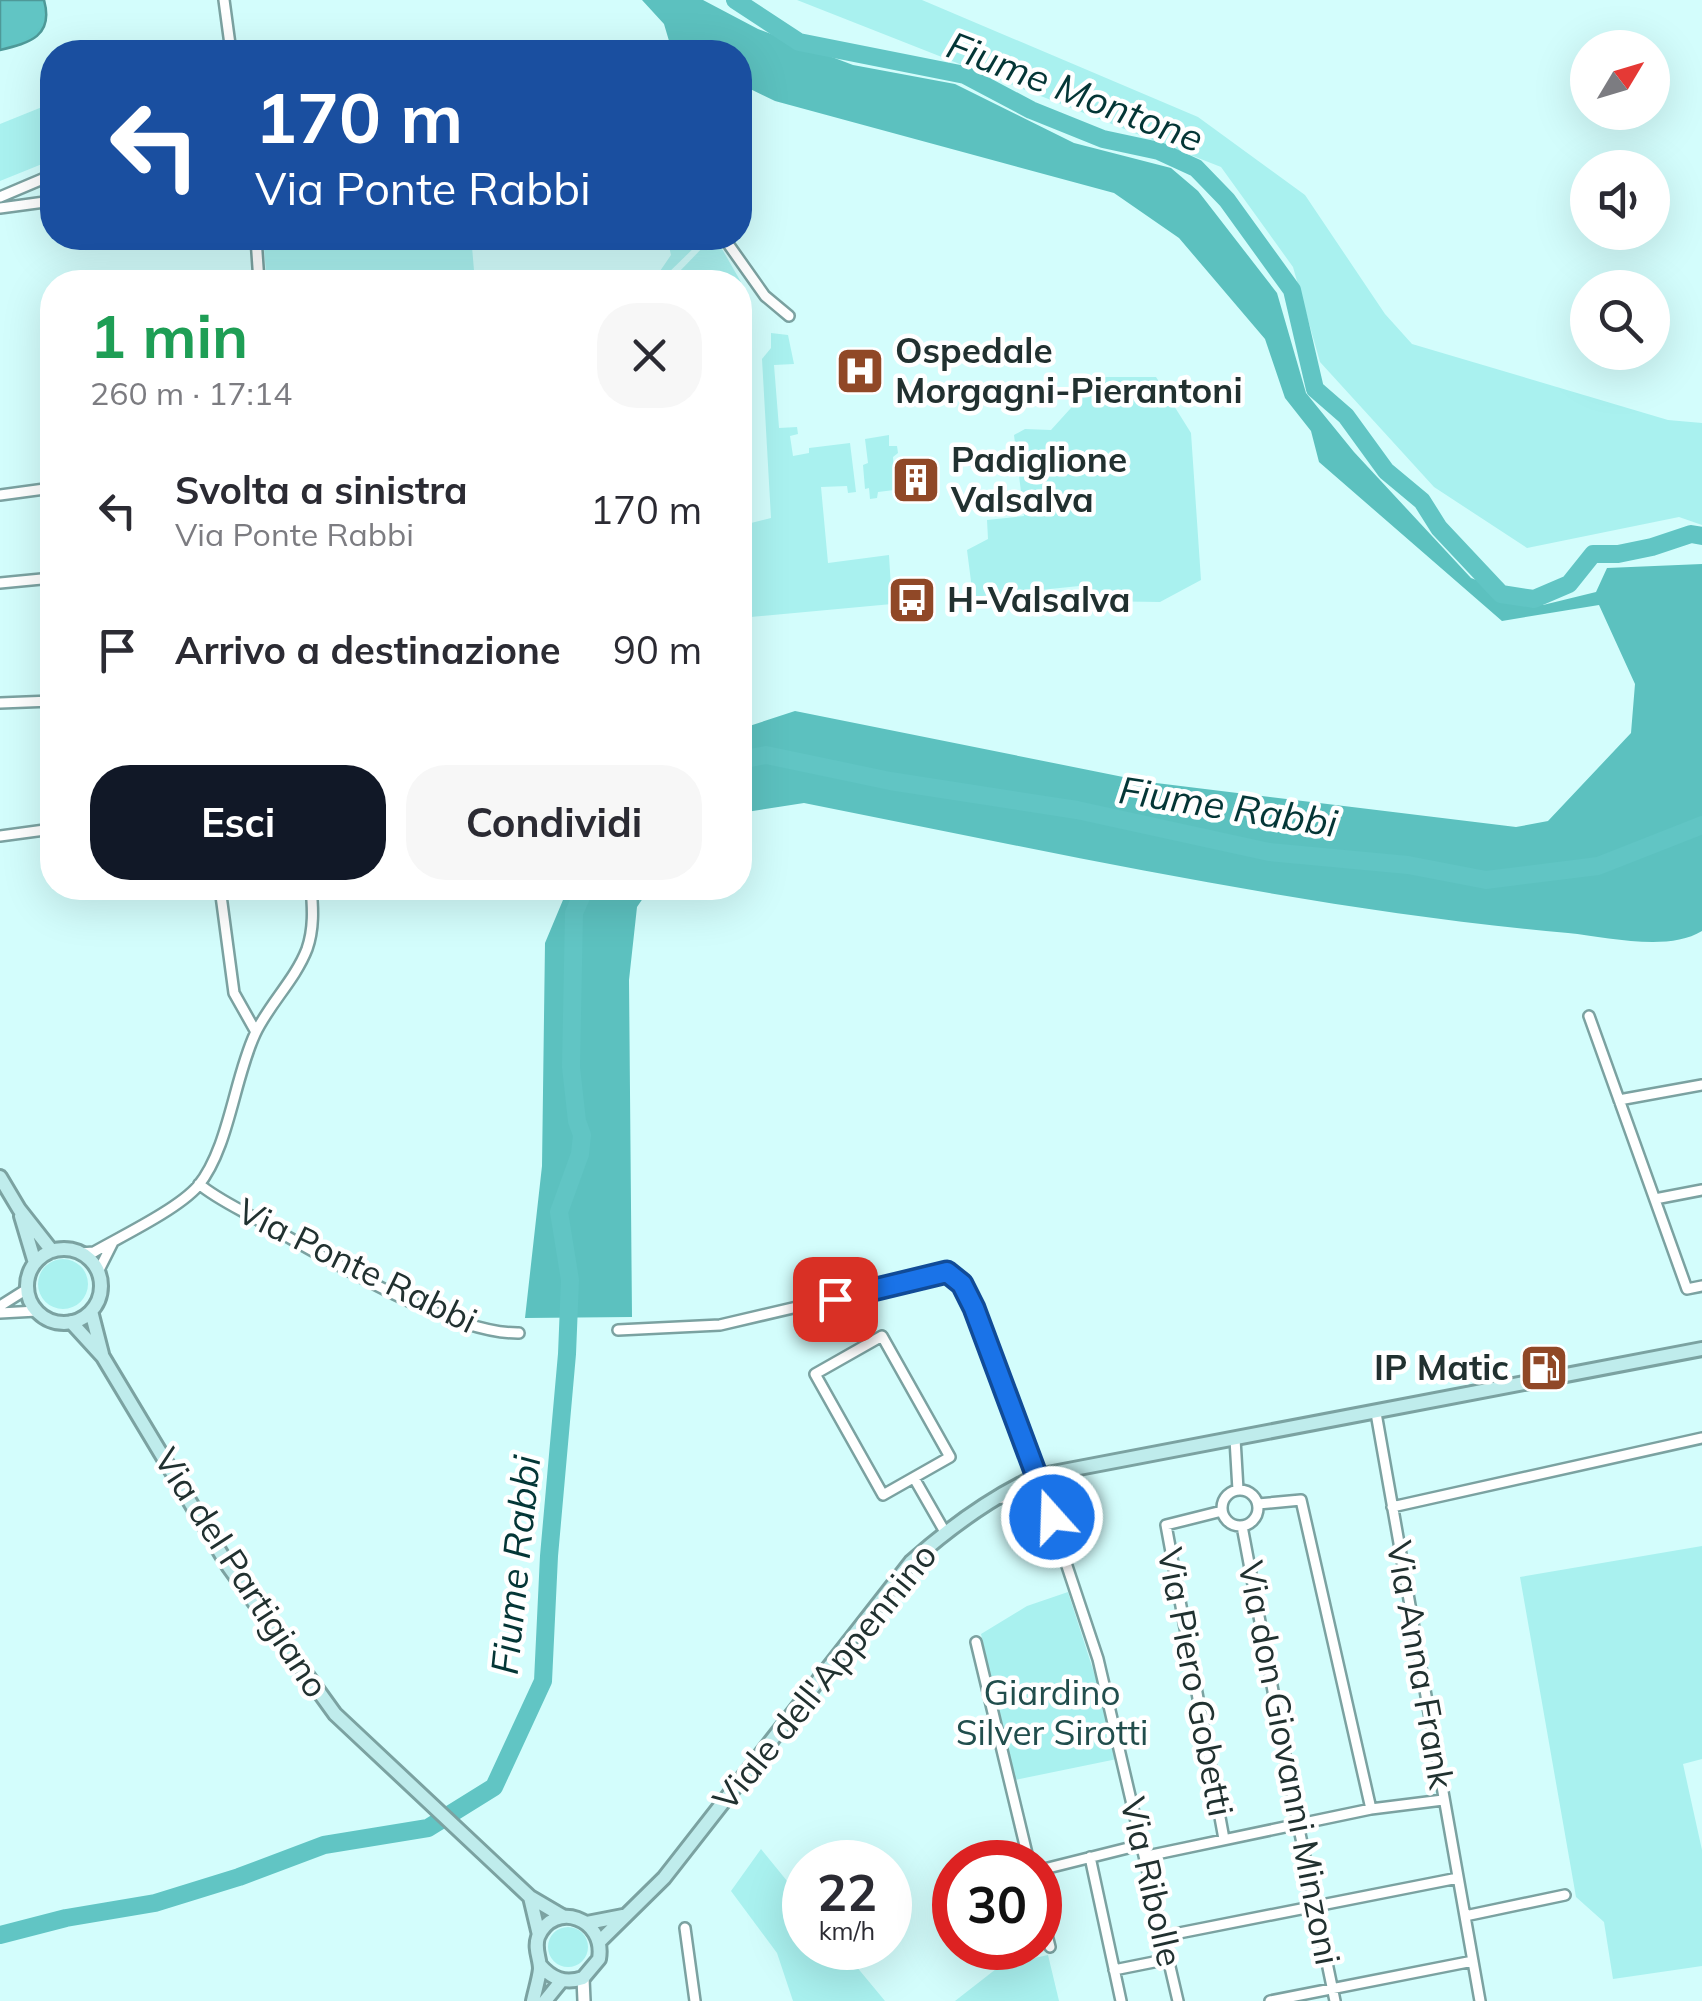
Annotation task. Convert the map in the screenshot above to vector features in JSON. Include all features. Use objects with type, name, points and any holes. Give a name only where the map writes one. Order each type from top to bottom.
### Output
[{"type":"main road","points":[[0,1176],[19,1209],[52,1251]]},
{"type":"main road","points":[[19,1209],[35,1263],[27,1288],[37,1312],[52,1321],[71,1322],[92,1311],[100,1292],[98,1272],[80,1253],[52,1251],[35,1263]]},
{"type":"main road","name":"Via del Partigiano","points":[[92,1311],[102,1357]]},
{"type":"main road","name":"Via del Partigiano","points":[[71,1322],[102,1357],[229,1567],[334,1714],[530,1897],[564,1917]]},
{"type":"main road","name":"Viale dell'Appennino","points":[[583,1978],[599,1958],[600,1942],[664,1878],[911,1562],[945,1532],[996,1498],[1037,1476],[1702,1349]]},
{"type":"main road","points":[[530,1897],[539,1935],[536,1950],[540,1965],[533,2001]]},
{"type":"main road","points":[[539,1935],[554,1920],[564,1917],[587,1923],[623,1916]]},
{"type":"main road","points":[[587,1923],[600,1942]]},
{"type":"main road","points":[[540,1965],[553,1978],[583,1978]]},
{"type":"main road","points":[[545,2001],[562,1980]]},
{"type":"street","points":[[224,0],[229,40]]},
{"type":"street","points":[[0,197],[40,181]]},
{"type":"street","points":[[0,208],[40,203]]},
{"type":"street","points":[[752,277],[788,316]]},
{"type":"street","points":[[0,496],[40,490]]},
{"type":"street","points":[[0,583],[40,579]]},
{"type":"street","points":[[0,704],[40,702]]},
{"type":"street","points":[[0,836],[40,831]]},
{"type":"street","points":[[222,900],[234,993],[256,1032]]},
{"type":"street","points":[[80,1253],[94,1252],[184,1198],[199,1184],[216,1152],[256,1032],[307,950],[312,928],[311,900]]},
{"type":"street","points":[[242,1009],[267,1011]]},
{"type":"street","points":[[1589,1016],[1687,1289],[1702,1286]]},
{"type":"street","points":[[1619,1100],[1702,1086]]},
{"type":"street","name":"Via Ponte Rabbi","points":[[199,1184],[298,1242],[448,1319],[500,1334],[519,1334]]},
{"type":"street","points":[[1655,1199],[1702,1190]]},
{"type":"street","points":[[98,1272],[114,1240]]},
{"type":"street","points":[[618,1330],[720,1325],[947,1272],[962,1284],[974,1308],[1037,1476]]},
{"type":"street","points":[[0,1310],[27,1288]]},
{"type":"street","points":[[0,1310],[37,1312]]},
{"type":"street","points":[[882,1336],[950,1457],[914,1478],[883,1495],[814,1374],[882,1336]]},
{"type":"street","name":"Via Anna Frank","points":[[1376,1414],[1480,2001]]},
{"type":"street","points":[[1392,1507],[1702,1438]]},
{"type":"street","points":[[1234,1439],[1238,1490]]},
{"type":"street","name":"Via Ribolle","points":[[1037,1476],[1098,1660],[1178,2001]]},
{"type":"street","points":[[914,1478],[945,1532]]},
{"type":"street","points":[[1238,1490],[1253,1494],[1258,1504],[1256,1516],[1242,1526],[1228,1520],[1222,1511],[1227,1495],[1238,1490]]},
{"type":"street","points":[[996,1498],[1030,1500],[1050,1513]]},
{"type":"street","points":[[1258,1504],[1301,1500],[1371,1809]]},
{"type":"street","name":"Via Piero Gobetti","points":[[1222,1511],[1166,1525],[1224,1839]]},
{"type":"street","name":"Via don Giovanni Minzoni","points":[[1242,1526],[1335,2001]]},
{"type":"street","points":[[976,1642],[1024,1840]]},
{"type":"street","points":[[1147,1856],[1371,1809],[1444,1800]]},
{"type":"street","points":[[1062,1864],[1144,1844]]},
{"type":"street","points":[[1090,1857],[1121,2001]]},
{"type":"street","points":[[1164,1936],[1458,1878]]},
{"type":"street","points":[[1465,1916],[1566,1895]]},
{"type":"street","points":[[685,1928],[695,2001]]},
{"type":"street","points":[[1114,1970],[1169,1959]]},
{"type":"street","points":[[1270,2001],[1473,1961]]},
{"type":"street","points":[[583,1978],[584,2001]]},
{"type":"green space","points":[[797,0],[922,0],[1198,117],[1305,195],[1385,314],[1412,344],[1668,420],[1702,423],[1702,525],[1679,517],[1527,548],[1434,487],[1320,362],[1293,267],[1221,167]]},
{"type":"green space","points":[[40,108],[40,165],[0,181],[0,124]]},
{"type":"green space","points":[[264,250],[472,250],[474,270],[266,270]]},
{"type":"green space","points":[[670,250],[692,250],[671,270],[661,270],[671,255]]},
{"type":"green space","points":[[700,250],[723,250],[734,270],[681,270]]},
{"type":"green space","points":[[771,333],[788,335],[794,364],[774,365],[779,428],[797,427],[798,434],[790,436],[793,456],[809,453],[809,448],[850,443],[856,492],[848,493],[847,486],[821,487],[828,563],[889,555],[892,604],[752,617],[752,523],[771,518],[762,359],[771,348]]},
{"type":"green space","points":[[1099,377],[1156,377],[1191,433],[1201,580],[1160,602],[1093,601],[1089,585],[973,597],[967,550],[988,539],[987,520],[1024,516],[1014,435],[1025,429],[1051,430]]},
{"type":"green space","points":[[889,435],[889,446],[897,446],[898,453],[893,457],[894,471],[905,477],[902,489],[878,492],[877,498],[870,499],[863,465],[868,463],[865,439]]},
{"type":"green space","points":[[63,1259],[80,1267],[88,1284],[80,1301],[63,1309],[46,1301],[38,1284],[46,1267]]},
{"type":"green space","points":[[1702,1546],[1702,1759],[1683,1764],[1702,1850],[1702,1966],[1613,1979],[1604,1922],[1576,1897],[1520,1577]]},
{"type":"green space","name":"Giardino Silver Sirotti","points":[[1068,1592],[1117,1759],[1015,1780],[981,1634],[1027,1606]]},
{"type":"green space","points":[[761,1849],[782,1875],[782,1968],[777,1953],[731,1891]]},
{"type":"green space","points":[[568,1927],[582,1933],[588,1947],[582,1961],[568,1967],[554,1961],[548,1947],[554,1933]]},
{"type":"green space","points":[[783,1970],[859,1970],[885,2001],[793,2001]]},
{"type":"green space","points":[[995,1970],[1052,1970],[1059,2001],[955,2001]]},
{"type":"shaded area","points":[[0,0],[44,0],[46,22],[37,36],[0,50]]},
{"type":"shaded area","points":[[642,0],[703,0],[758,29],[853,65],[955,84],[1074,143],[1171,168],[1198,191],[1277,293],[1306,393],[1354,452],[1471,578],[1543,605],[1596,592],[1607,568],[1702,564],[1702,931],[1655,942],[1472,923],[1184,878],[804,803],[752,811],[752,725],[795,711],[1148,782],[1516,827],[1548,821],[1631,733],[1635,684],[1599,605],[1502,621],[1319,462],[1311,431],[1285,398],[1265,339],[1179,238],[1114,193],[775,101],[752,90],[752,40],[669,40],[664,24]]},
{"type":"shaded area","points":[[563,900],[642,900],[637,907],[629,980],[632,1317],[525,1318],[542,1166],[545,943]]},
{"type":"waterway","name":"Fiume Montone","points":[[735,0],[799,42],[965,75],[1031,110],[1103,139],[1159,151],[1196,168],[1227,200],[1292,290],[1315,389],[1346,416],[1386,471],[1422,501],[1439,528],[1501,594],[1534,599],[1569,584],[1593,554],[1618,554],[1691,534],[1702,536]]},
{"type":"waterway","name":"Fiume Rabbi","points":[[752,758],[766,755],[890,781],[1077,810],[1269,852],[1408,865],[1486,880],[1598,866],[1702,825]]},
{"type":"waterway","name":"Fiume Rabbi","points":[[0,1935],[66,1918],[155,1903],[324,1845],[428,1828],[494,1787],[543,1681],[570,1280],[559,1212],[580,1154],[582,1135],[571,1067],[574,913],[580,900]]},
{"type":"place","name":"Ospedale Morgagni-Pierantoni","points":[[860,371]]},
{"type":"place","name":"Padiglione Valsalva","points":[[916,480]]},
{"type":"place","name":"H-Valsalva","points":[[912,600]]},
{"type":"place","name":"IP Matic","points":[[1544,1368]]},
{"type":"route","points":[[835,1299],[947,1272],[962,1284],[1052,1517]]}]
